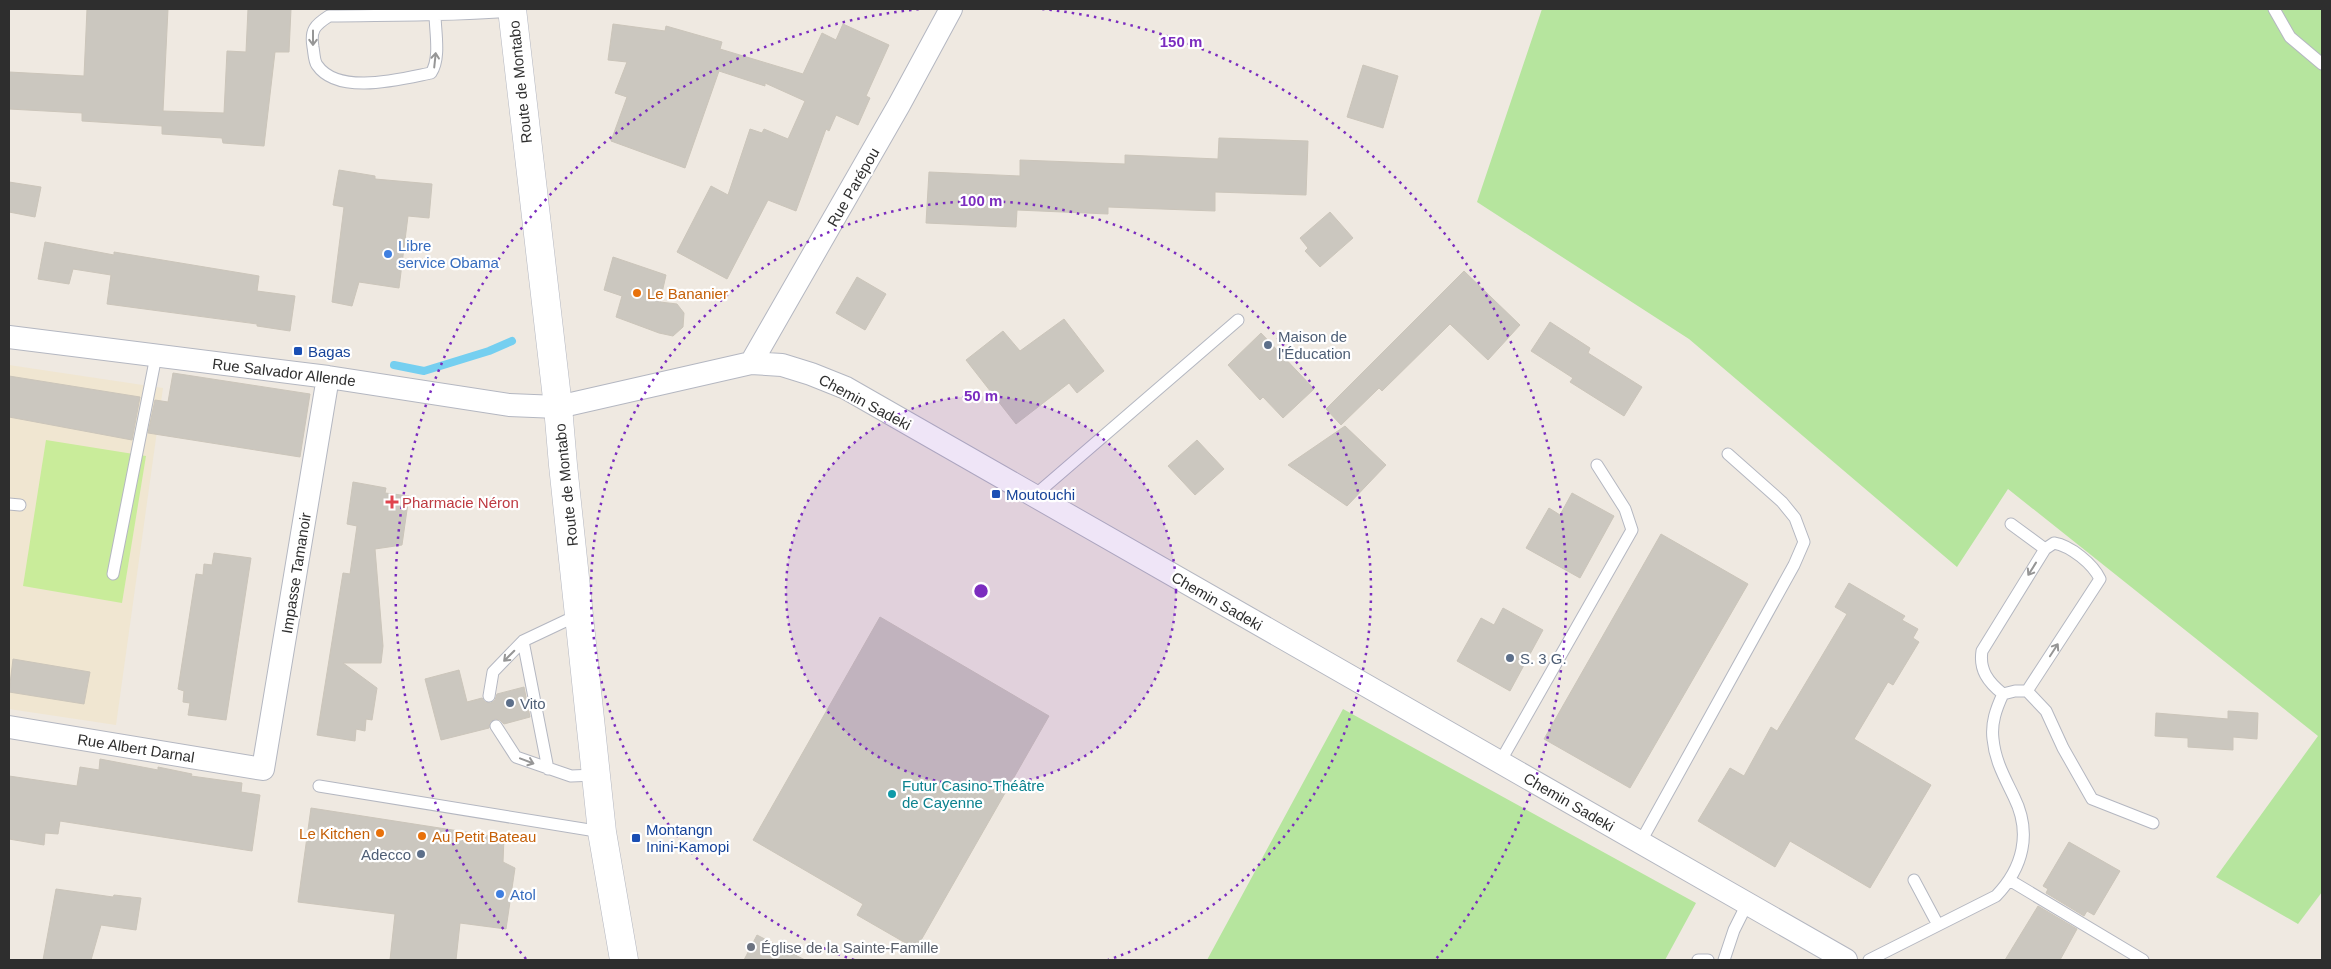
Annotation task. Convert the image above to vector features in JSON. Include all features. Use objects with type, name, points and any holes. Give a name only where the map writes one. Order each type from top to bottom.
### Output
[{"type":"main road","name":"Route de Montabo","points":[[512,10],[558,407],[602,832],[624,960]]},
{"type":"street","name":"Rue Parépou","points":[[752,363],[894,114],[951,9]]},
{"type":"street","name":"Rue Salvador Allende","points":[[9,336],[328,377],[509,405],[558,407]]},
{"type":"street","name":"Chemin Sadeki","points":[[558,407],[752,363],[782,365],[846,388],[1846,960]]},
{"type":"street","name":"Impasse Tamanoir","points":[[263,769],[328,377]]},
{"type":"street","name":"Rue Albert Darnal","points":[[9,727],[263,769]]},
{"type":"lane","points":[[2274,9],[2290,37],[2322,64]]},
{"type":"lane","points":[[435,14],[436,58],[435,67],[431,73],[369,85],[329,78],[316,64],[311,36],[315,25],[329,16],[435,14],[454,16],[512,10]]},
{"type":"lane","points":[[1034,496],[1238,320]]},
{"type":"lane","points":[[112,574],[156,356]]},
{"type":"lane","points":[[1640,843],[1794,565],[1804,542],[1795,518],[1782,502],[1728,454]]},
{"type":"lane","points":[[1500,762],[1632,530],[1625,509],[1598,465]]},
{"type":"lane","points":[[2011,524],[2044,549]]},
{"type":"lane","points":[[2003,694],[1988,682],[1980,660],[1982,651],[2044,549],[2054,543],[2062,544],[2091,565],[2100,579],[2027,691]]},
{"type":"lane","points":[[489,696],[493,672],[524,641],[580,614]]},
{"type":"lane","points":[[524,641],[548,769]]},
{"type":"lane","points":[[2003,694],[2027,691],[2046,710],[2063,748],[2092,799],[2153,823]]},
{"type":"lane","points":[[1869,960],[1996,896],[2010,881],[2023,852],[2023,825],[2016,799],[1999,767],[1992,739],[1993,717],[2003,694]]},
{"type":"lane","points":[[496,726],[516,756],[571,776],[596,775]]},
{"type":"lane","points":[[319,786],[602,832]]},
{"type":"lane","points":[[1914,880],[1938,926]]},
{"type":"lane","points":[[2010,881],[2143,960]]},
{"type":"lane","points":[[1724,960],[1734,930],[1747,904]]},
{"type":"lane","points":[[1698,960],[1708,960]]},
{"type":"shaded area","points":[[9,365],[163,388],[116,725],[9,709]]},
{"type":"green space","points":[[1542,9],[2322,9],[2322,892],[2298,924],[2216,877],[2318,736],[2008,489],[1957,567],[1689,339],[1477,202]]},
{"type":"green space","points":[[46,440],[146,456],[122,603],[23,586]]},
{"type":"green space","points":[[1343,709],[1696,903],[1665,960],[1207,960]]},
{"type":"building","points":[[87,9],[168,9],[163,111],[224,113],[227,51],[246,52],[248,9],[291,9],[289,52],[275,52],[264,146],[223,143],[222,138],[162,134],[162,126],[82,121],[82,113],[9,109],[9,72],[84,76]]},
{"type":"building","points":[[613,24],[665,31],[666,26],[722,42],[720,49],[803,74],[822,33],[836,40],[843,24],[889,45],[866,96],[870,98],[858,125],[836,115],[829,131],[826,129],[796,211],[768,200],[727,279],[677,252],[711,186],[728,195],[750,129],[762,133],[764,129],[788,139],[805,101],[765,83],[765,86],[719,71],[685,168],[611,141],[627,97],[615,93],[627,62],[608,60]]},
{"type":"building","points":[[1363,65],[1398,76],[1383,128],[1347,117]]},
{"type":"building","points":[[1219,138],[1308,141],[1306,195],[1215,192],[1215,211],[1108,207],[1108,214],[1017,210],[1016,227],[926,223],[929,172],[1020,176],[1020,160],[1125,164],[1125,155],[1218,159]]},
{"type":"building","points":[[339,170],[375,176],[375,179],[432,184],[429,218],[408,216],[399,288],[359,282],[352,306],[332,302],[344,207],[333,205]]},
{"type":"building","points":[[9,182],[41,187],[35,217],[9,212]]},
{"type":"building","points":[[1330,212],[1353,238],[1320,267],[1305,251],[1308,248],[1300,238]]},
{"type":"building","points":[[45,242],[114,255],[114,252],[259,276],[257,291],[295,296],[290,331],[257,326],[257,324],[107,304],[111,275],[73,269],[69,284],[38,279]]},
{"type":"building","points":[[613,257],[666,275],[660,302],[677,304],[684,313],[683,327],[673,336],[659,333],[616,317],[622,296],[604,290]]},
{"type":"building","points":[[1464,271],[1520,325],[1488,360],[1450,324],[1382,391],[1379,388],[1341,425],[1326,409]]},
{"type":"building","points":[[857,277],[886,294],[865,330],[836,313]]},
{"type":"building","points":[[1064,319],[1104,371],[1077,393],[1069,383],[1016,424],[966,360],[1003,331],[1020,351]]},
{"type":"building","points":[[1550,322],[1590,348],[1588,353],[1642,387],[1624,416],[1570,382],[1573,378],[1531,351]]},
{"type":"building","points":[[1261,333],[1314,389],[1283,418],[1263,397],[1260,400],[1228,365]]},
{"type":"building","points":[[173,373],[310,394],[300,457],[148,433],[155,400],[168,402]]},
{"type":"building","points":[[9,376],[140,397],[132,440],[9,417]]},
{"type":"building","points":[[1345,426],[1386,465],[1347,506],[1288,465]]},
{"type":"building","points":[[1197,440],[1224,469],[1195,495],[1168,466]]},
{"type":"building","points":[[353,482],[386,488],[385,493],[409,496],[402,545],[375,549],[383,646],[381,663],[343,663],[377,688],[372,720],[366,719],[365,731],[356,729],[355,741],[317,735],[343,573],[350,574],[357,526],[347,524]]},
{"type":"building","points":[[1572,493],[1614,516],[1580,578],[1526,548],[1549,508],[1560,515]]},
{"type":"building","points":[[1661,534],[1748,584],[1630,788],[1544,739]]},
{"type":"building","points":[[214,553],[251,558],[226,720],[188,715],[190,703],[183,702],[184,691],[178,689],[196,574],[203,575],[204,564],[212,565]]},
{"type":"building","points":[[1849,583],[1905,616],[1902,620],[1918,629],[1913,638],[1919,642],[1893,685],[1888,682],[1854,739],[1931,785],[1870,888],[1790,841],[1775,867],[1698,821],[1730,768],[1744,776],[1771,727],[1777,731],[1847,614],[1835,607]]},
{"type":"building","points":[[1503,608],[1543,630],[1510,691],[1457,661],[1481,618],[1494,625]]},
{"type":"building","name":"Futur Casino-Théâtre de Cayenne","points":[[880,617],[1049,716],[916,949],[857,915],[863,904],[753,840]]},
{"type":"building","points":[[13,659],[90,672],[84,704],[9,692]]},
{"type":"building","points":[[459,670],[467,702],[482,698],[485,702],[491,703],[495,700],[497,694],[524,687],[530,717],[504,724],[500,720],[495,719],[490,722],[489,728],[441,740],[425,679]]},
{"type":"building","points":[[2228,711],[2258,713],[2257,739],[2233,737],[2233,750],[2188,747],[2188,738],[2155,736],[2156,713],[2228,719]]},
{"type":"building","points":[[100,759],[158,770],[158,767],[192,774],[191,776],[242,783],[241,792],[260,795],[252,851],[60,821],[58,834],[45,833],[44,845],[9,839],[9,776],[77,786],[80,767],[99,770]]},
{"type":"building","points":[[311,808],[504,838],[503,862],[515,868],[506,929],[460,923],[456,960],[390,960],[395,914],[298,902]]},
{"type":"building","points":[[2069,842],[2120,871],[2094,915],[2087,911],[2084,916],[2046,893],[2048,889],[2043,886]]},
{"type":"building","points":[[56,889],[113,897],[114,895],[141,898],[136,930],[101,925],[91,960],[43,960]]},
{"type":"building","points":[[2038,906],[2077,929],[2060,960],[2005,960]]},
{"type":"building","points":[[757,935],[805,960],[744,960]]},
{"type":"waterway","points":[[394,365],[424,371],[489,351],[512,341]]},
{"type":"place","name":"Libre service Obama","points":[[388,254]]},
{"type":"place","name":"Le Bananier","points":[[637,293]]},
{"type":"place","name":"Maison de l'Éducation","points":[[1268,345]]},
{"type":"place","name":"Bagas","points":[[298,351]]},
{"type":"place","name":"Moutouchi","points":[[996,494]]},
{"type":"place","name":"Pharmacie Néron","points":[[392,502]]},
{"type":"place","name":"S. 3 G.","points":[[1510,658]]},
{"type":"place","name":"Vito","points":[[510,703]]},
{"type":"place","name":"Futur Casino-Théâtre de Cayenne","points":[[892,794]]},
{"type":"place","name":"Le Kitchen","points":[[380,833]]},
{"type":"place","name":"Au Petit Bateau","points":[[422,836]]},
{"type":"place","name":"Montangn Inini-Kamopi","points":[[636,838]]},
{"type":"place","name":"Adecco","points":[[421,854]]},
{"type":"place","name":"Atol","points":[[500,894]]},
{"type":"place","name":"Église de la Sainte-Famille","points":[[751,947]]}]
